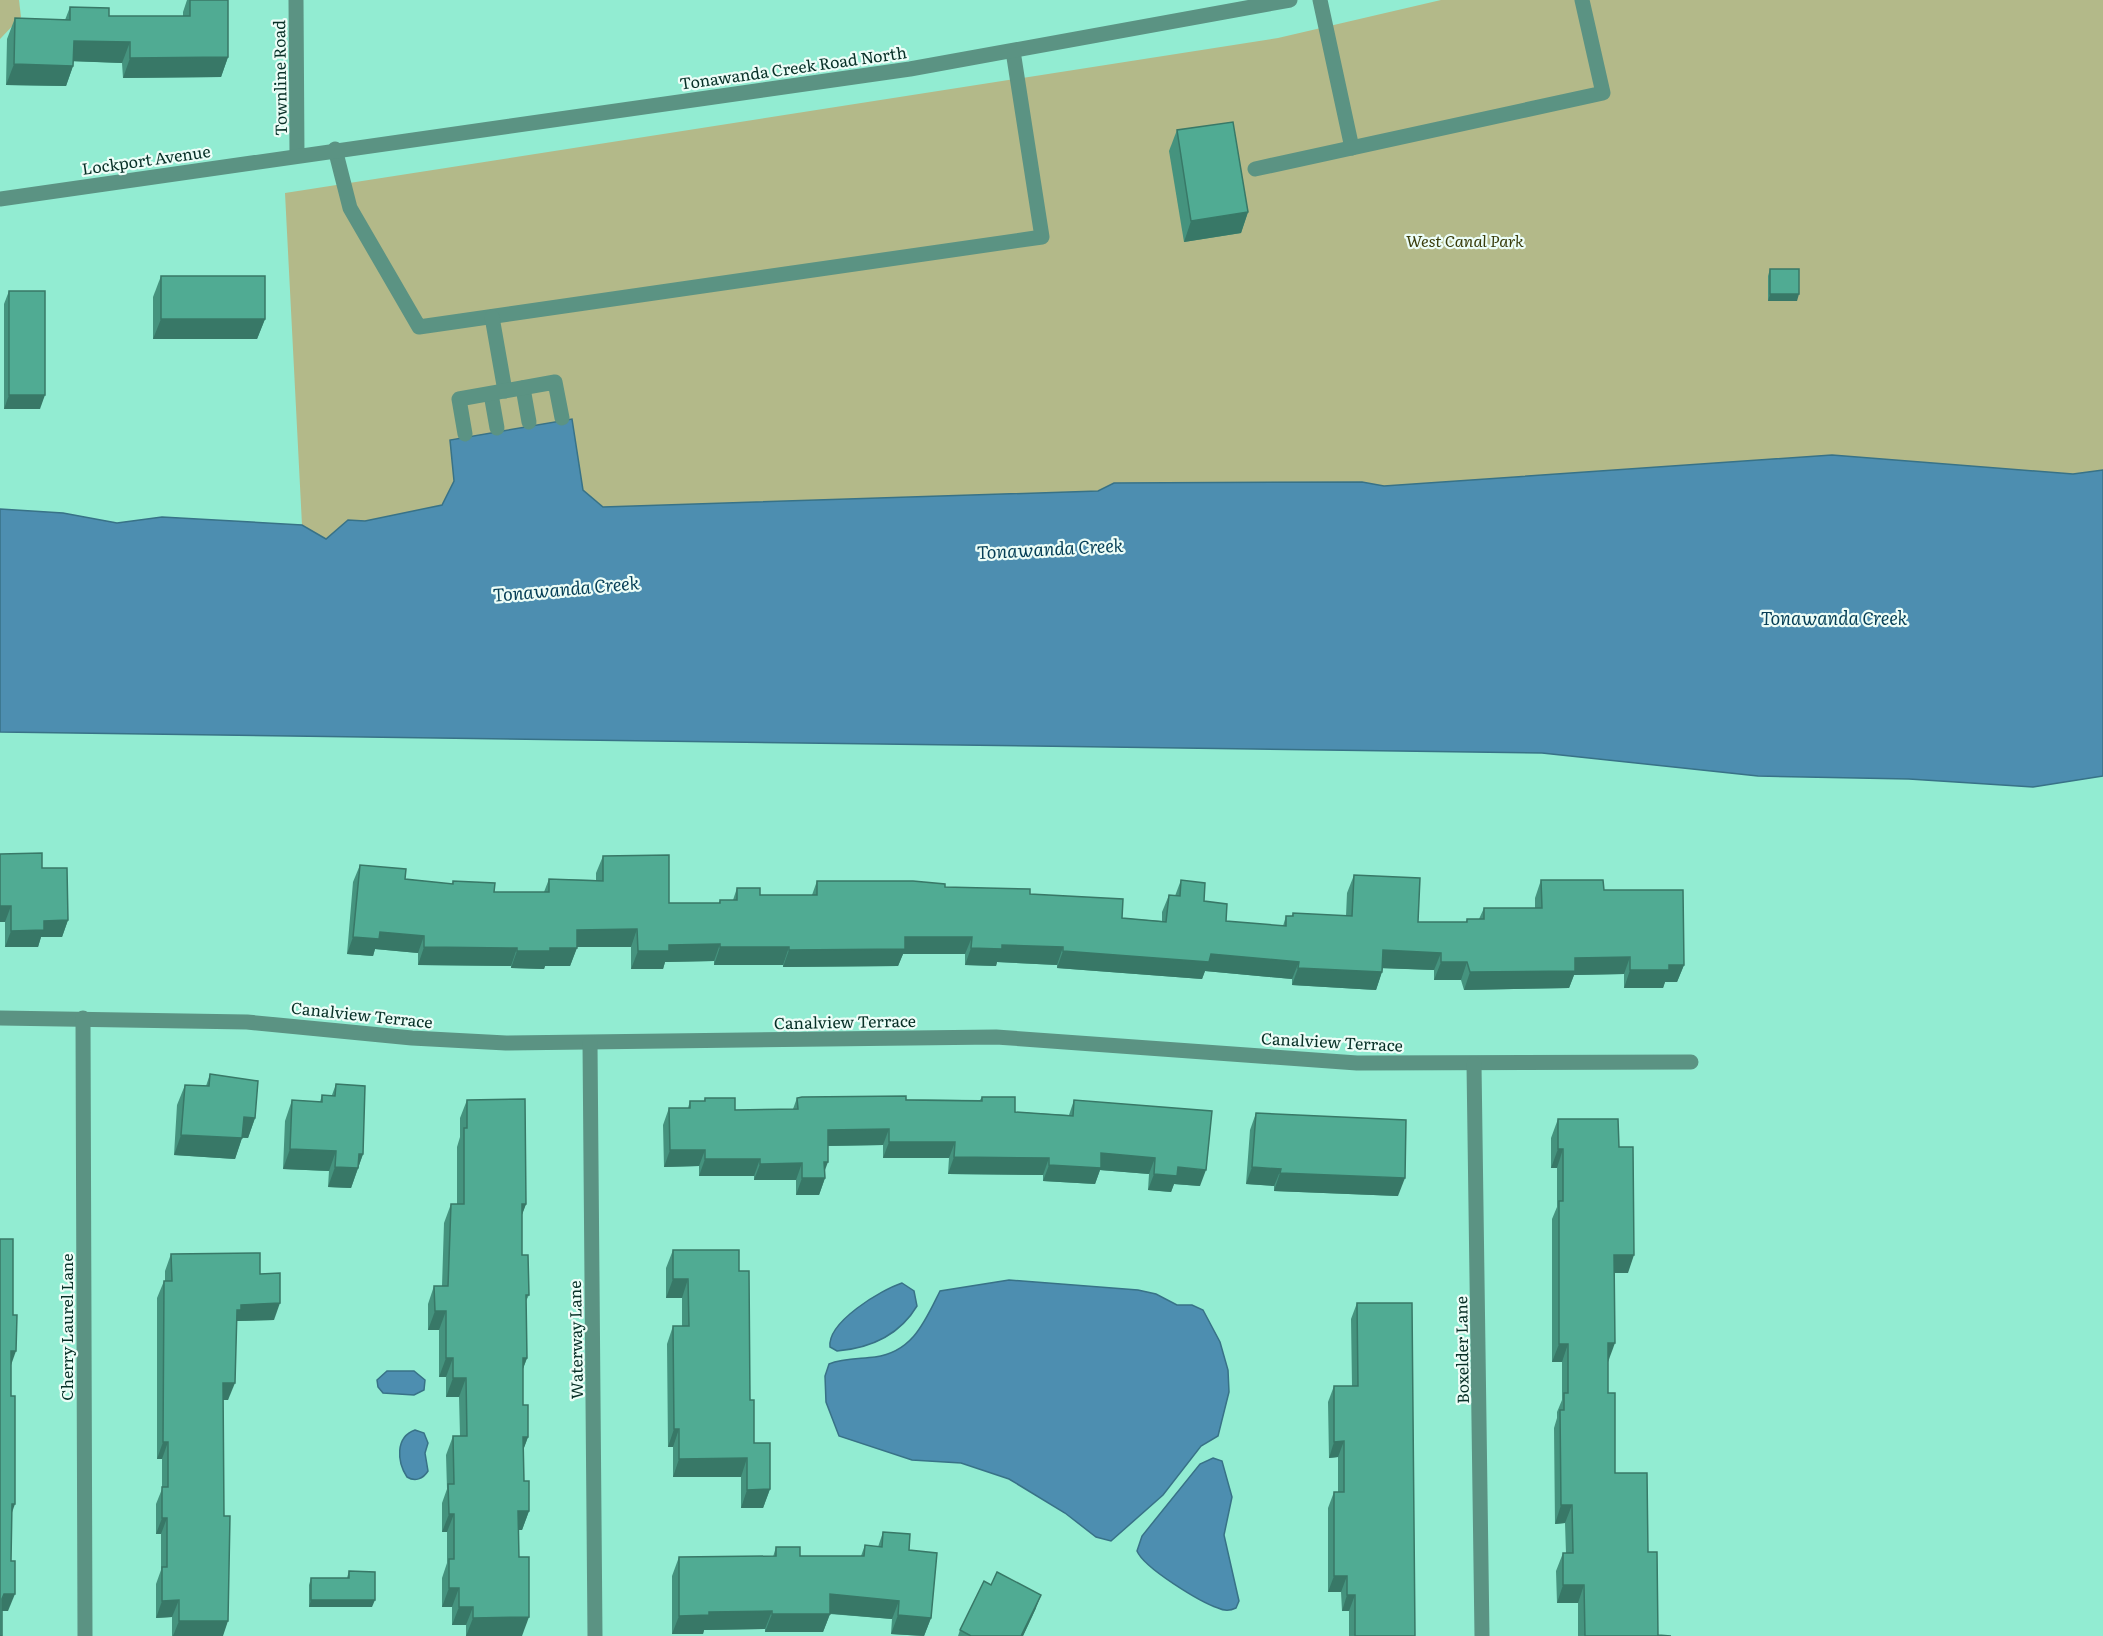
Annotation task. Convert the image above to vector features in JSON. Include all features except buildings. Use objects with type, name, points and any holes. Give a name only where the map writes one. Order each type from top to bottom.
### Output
[{"type":"street","name":"Townline Road","points":[[296,0],[297,155]]},
{"type":"street","name":"Tonawanda Creek Road North","points":[[297,155],[910,69],[1290,0]]},
{"type":"street","points":[[1320,0],[1352,148]]},
{"type":"street","points":[[1255,169],[1603,93],[1582,0]]},
{"type":"street","points":[[335,149],[350,208],[419,327],[492,317],[1042,237],[1013,51]]},
{"type":"street","name":"Lockport Avenue","points":[[0,199],[297,155]]},
{"type":"street","points":[[492,317],[498,392],[497,428]]},
{"type":"street","points":[[465,434],[459,399],[555,382],[562,418]]},
{"type":"street","points":[[523,388],[529,422]]},
{"type":"street","name":"Canalview Terrace","points":[[0,1018],[248,1022],[452,1041],[590,1043],[996,1037],[1333,1062],[1474,1064],[1691,1062]]},
{"type":"street","name":"Cherry Laurel Lane","points":[[83,1018],[85,1636]]},
{"type":"street","name":"Waterway Lane","points":[[590,1043],[595,1636]]},
{"type":"street","name":"Boxelder Lane","points":[[1474,1064],[1482,1636]]},
{"type":"green space","points":[[0,0],[19,0],[21,17],[0,39]]},
{"type":"green space","name":"West Canal Park","points":[[1441,0],[2103,0],[2103,470],[2073,474],[1832,455],[1384,486],[1362,482],[1114,483],[1099,491],[603,507],[583,490],[572,419],[454,481],[442,505],[365,521],[348,520],[326,539],[302,525],[285,193],[1278,38]]},
{"type":"water","name":"Tonawanda Creek","points":[[572,419],[583,490],[603,507],[1098,491],[1114,483],[1362,482],[1384,486],[1832,455],[2073,474],[2103,470],[2103,776],[2033,787],[1909,779],[1758,776],[1542,753],[0,732],[0,509],[63,513],[117,523],[162,517],[302,525],[326,539],[348,520],[365,521],[442,505],[454,481],[450,440]]},
{"type":"water","points":[[1009,1280],[1138,1290],[1156,1294],[1177,1305],[1192,1305],[1203,1310],[1220,1342],[1228,1370],[1229,1392],[1218,1436],[1201,1446],[1163,1495],[1111,1541],[1096,1537],[1065,1513],[1009,1479],[961,1463],[912,1460],[839,1436],[826,1402],[825,1376],[829,1364],[875,1357],[899,1349],[923,1324],[940,1291]]},
{"type":"water","points":[[902,1283],[914,1291],[917,1306],[893,1333],[861,1347],[837,1351],[830,1347],[831,1337],[837,1327],[857,1308],[881,1292]]},
{"type":"water","points":[[387,1371],[414,1371],[425,1380],[424,1390],[414,1395],[383,1393],[378,1387],[377,1380]]},
{"type":"water","points":[[415,1430],[424,1433],[428,1443],[425,1453],[428,1471],[421,1478],[410,1479],[401,1464],[400,1450],[404,1438]]},
{"type":"water","points":[[1213,1458],[1222,1461],[1232,1497],[1224,1535],[1239,1601],[1236,1608],[1229,1610],[1210,1605],[1173,1584],[1150,1566],[1137,1551],[1142,1536],[1200,1464]]}]
